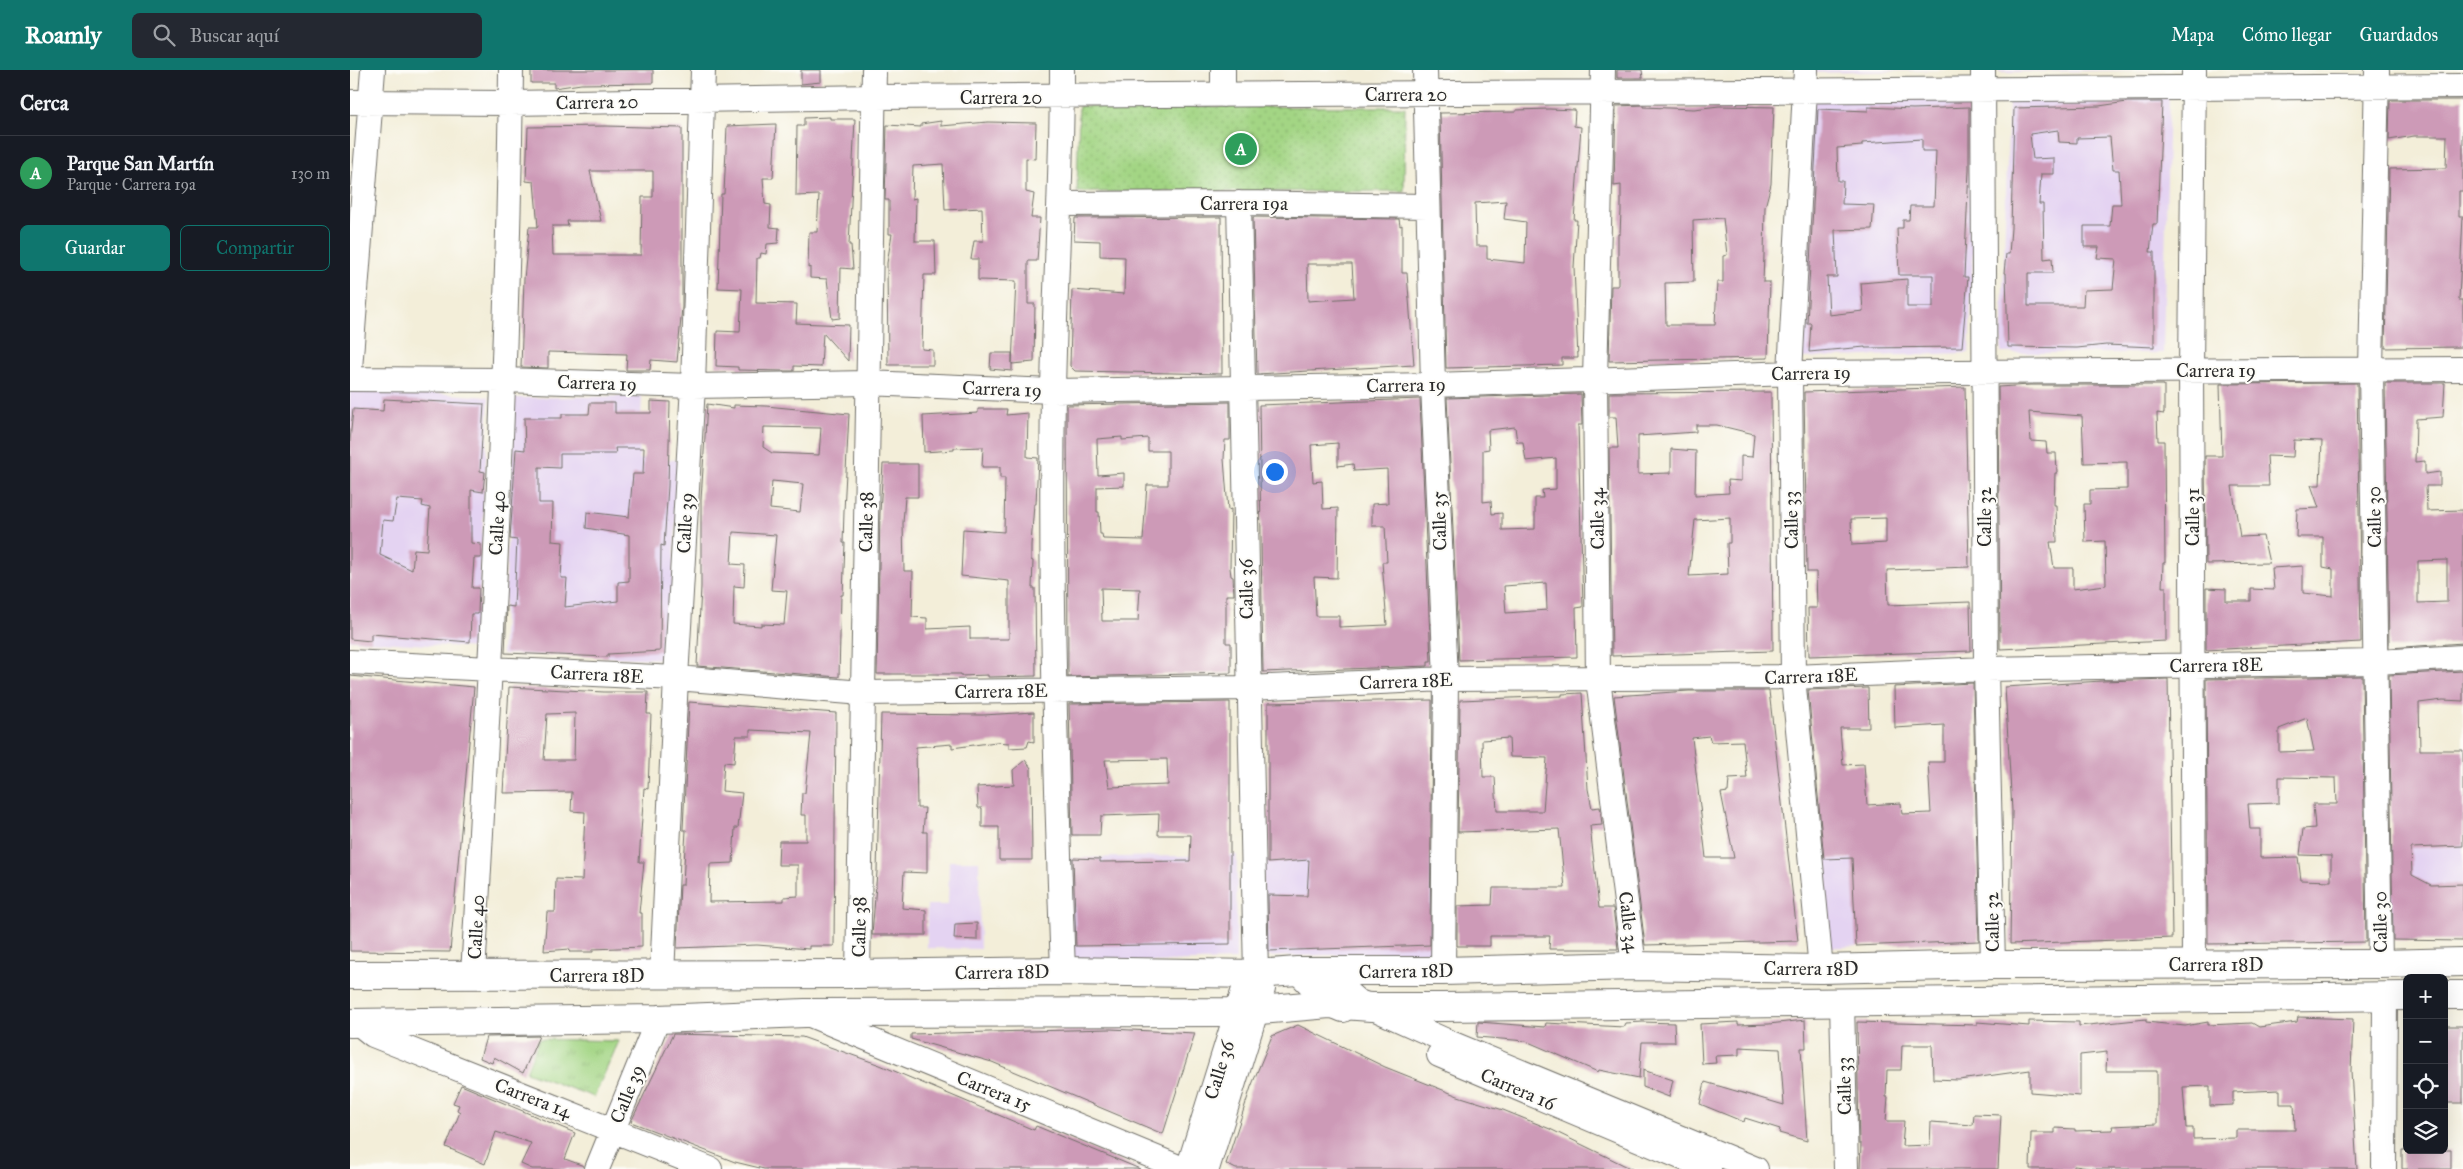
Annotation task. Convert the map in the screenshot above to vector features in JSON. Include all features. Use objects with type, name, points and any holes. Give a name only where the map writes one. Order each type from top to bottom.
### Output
[{"type":"main road","name":"Carrera 18D","points":[[350,975],[858,974],[1063,971],[1256,974],[1297,971],[1443,971],[1634,966],[1821,969],[1992,965],[2463,962]]},
{"type":"main road","points":[[2448,995],[2463,995]]},
{"type":"main road","name":"Carrera 18D","points":[[354,1023],[658,1019],[804,1012],[1247,1011],[1329,1004],[1371,1007],[2396,996]]},
{"type":"street","points":[[350,369],[360,103],[373,70]]},
{"type":"street","name":"Calle 40","points":[[473,975],[503,380],[511,70]]},
{"type":"street","name":"Calle 39","points":[[662,975],[676,678],[693,386],[703,70]]},
{"type":"street","name":"Calle 38","points":[[858,974],[874,70]]},
{"type":"street","points":[[1062,70],[1060,204],[1053,391],[1053,691],[1063,971]]},
{"type":"street","points":[[1223,70],[1223,95]]},
{"type":"street","name":"Calle 35","points":[[1425,70],[1433,385],[1446,679],[1443,971]]},
{"type":"street","name":"Carrera 20","points":[[360,103],[702,101],[874,97],[1425,94],[1603,81],[2377,78],[2463,86]]},
{"type":"street","name":"Calle 30","points":[[2377,78],[2371,370],[2377,662],[2380,964]]},
{"type":"street","name":"Calle 31","points":[[2194,79],[2192,370],[2194,963]]},
{"type":"street","name":"Calle 33","points":[[1806,80],[1790,373],[1793,677],[1821,969]]},
{"type":"street","name":"Calle 32","points":[[1983,80],[1986,669],[1992,965]]},
{"type":"street","name":"Calle 34","points":[[1603,81],[1595,379],[1598,679],[1634,966]]},
{"type":"street","name":"Carrera 19a","points":[[1060,204],[1238,203],[1427,206]]},
{"type":"street","name":"Calle 36","points":[[1207,1169],[1247,1011],[1244,989],[1256,974],[1238,203]]},
{"type":"street","name":"Carrera 19","points":[[350,379],[503,380],[693,386],[868,383],[1053,391],[1433,385],[1790,373],[2463,369]]},
{"type":"street","name":"Carrera 18E","points":[[350,662],[490,667],[676,678],[863,693],[1248,688],[1446,679],[1793,677],[1986,669],[2377,662],[2463,657]]},
{"type":"street","points":[[1297,971],[1329,1004]]},
{"type":"street","name":"Carrera 16","points":[[1330,972],[1341,987],[1357,1001],[1451,1043],[1756,1169]]},
{"type":"street","points":[[2384,1169],[2396,996]]},
{"type":"street","name":"Calle 33","points":[[1842,1003],[1846,1169]]},
{"type":"street","name":"Carrera 16","points":[[1329,1004],[1445,1058],[1709,1169]]},
{"type":"street","name":"Calle 36","points":[[1188,1169],[1247,1011]]},
{"type":"street","name":"Carrera 15","points":[[804,1012],[1183,1169]]},
{"type":"street","name":"Calle 39","points":[[596,1169],[658,1019]]},
{"type":"street","name":"Carrera 14","points":[[354,1023],[373,1035],[710,1169]]},
{"type":"shaded area","points":[[1805,70],[1948,70],[1805,73]]},
{"type":"shaded area","points":[[1999,70],[2170,70],[1999,72]]},
{"type":"shaded area","points":[[2169,92],[2163,353],[2001,353],[2009,100]]},
{"type":"shaded area","points":[[1979,98],[1969,353],[1797,358],[1803,99]]},
{"type":"shaded area","points":[[350,387],[489,397],[477,648],[350,640]]},
{"type":"shaded area","points":[[642,396],[639,459],[679,460],[669,659],[502,654],[515,398]]},
{"type":"shaded area","points":[[2463,846],[2463,941],[2384,940],[2385,849]]},
{"type":"shaded area","points":[[1237,855],[1236,960],[1067,964],[1064,858]]},
{"type":"shaded area","points":[[1438,857],[1437,952],[1263,957],[1263,859]]},
{"type":"shaded area","points":[[1878,857],[1931,942],[1823,948],[1818,860]]},
{"type":"shaded area","points":[[949,861],[979,861],[980,949],[927,948],[927,905],[948,905]]},
{"type":"green space","points":[[1079,106],[1405,107],[1404,191],[1077,192]]},
{"type":"green space","points":[[539,1039],[619,1041],[594,1097],[526,1072]]},
{"type":"building","points":[[531,70],[653,70],[653,83],[581,84],[554,88],[554,83],[531,83]]},
{"type":"building","points":[[801,70],[821,70],[821,82],[801,84]]},
{"type":"building","points":[[1617,70],[1642,70],[1643,78],[1617,78]]},
{"type":"building","points":[[2390,100],[2463,100],[2463,191],[2459,191],[2459,216],[2463,216],[2459,300],[2463,300],[2463,347],[2385,348],[2389,169],[2446,168],[2447,136],[2414,136],[2389,140]]},
{"type":"building","points":[[2127,102],[2162,102],[2157,224],[2153,224],[2150,252],[2154,252],[2154,347],[2106,345],[2077,348],[2008,347],[2006,273],[2004,273],[2006,254],[2009,254],[2011,228],[2014,108],[2099,106]],"holes":[[[2058,130],[2059,142],[2077,143],[2077,138],[2110,137],[2113,170],[2119,170],[2121,204],[2112,204],[2110,226],[2084,226],[2084,247],[2099,247],[2097,258],[2116,259],[2113,289],[2084,290],[2083,306],[2028,306],[2028,273],[2053,273],[2052,258],[2044,259],[2043,204],[2039,204],[2041,174],[2054,174],[2054,158],[2033,159],[2030,134]]]},
{"type":"building","points":[[1643,105],[1643,107],[1694,109],[1719,106],[1774,107],[1771,184],[1765,207],[1763,282],[1770,282],[1768,358],[1609,361],[1611,286],[1618,286],[1618,234],[1620,234],[1621,211],[1621,185],[1614,186],[1616,106]],"holes":[[[1723,218],[1727,255],[1723,256],[1723,282],[1717,282],[1715,325],[1666,325],[1665,283],[1694,282],[1693,220]]]},
{"type":"building","points":[[1868,107],[1913,109],[1969,107],[1969,169],[1964,277],[1968,277],[1962,347],[1865,347],[1809,352],[1811,323],[1807,323],[1818,109],[1868,111]],"holes":[[[1922,139],[1922,151],[1936,151],[1934,206],[1910,206],[1909,220],[1903,220],[1903,228],[1897,228],[1899,275],[1933,275],[1933,307],[1907,307],[1907,279],[1861,283],[1863,311],[1829,315],[1827,277],[1837,277],[1835,230],[1872,229],[1874,205],[1842,204],[1843,181],[1838,181],[1837,148],[1862,146],[1862,143]]]},
{"type":"building","points":[[1516,110],[1575,110],[1574,126],[1581,127],[1574,220],[1577,220],[1574,267],[1578,358],[1562,358],[1562,365],[1446,368],[1440,113],[1516,112]],"holes":[[[1506,201],[1504,219],[1526,222],[1525,263],[1487,259],[1487,246],[1476,246],[1475,203]]]},
{"type":"building","points":[[830,117],[830,119],[855,119],[849,245],[851,245],[853,269],[841,268],[840,318],[832,319],[827,279],[810,278],[810,267],[808,268],[809,232],[817,232],[819,195],[796,196],[797,126],[804,126],[804,118]]},
{"type":"building","points":[[941,121],[941,126],[988,122],[1036,123],[1035,159],[1026,158],[1026,192],[1034,194],[1031,218],[1040,218],[1037,261],[1028,261],[1028,304],[1035,304],[1034,362],[1012,364],[1016,281],[978,280],[978,259],[971,259],[974,241],[983,241],[982,208],[945,210],[943,164],[913,166],[912,199],[916,198],[915,241],[935,241],[936,275],[924,275],[922,349],[933,350],[933,365],[888,365],[887,263],[892,234],[889,234],[889,200],[885,200],[887,125],[921,127],[921,124]]},
{"type":"building","points":[[776,124],[773,178],[763,178],[765,204],[771,205],[770,227],[779,228],[778,243],[767,244],[766,254],[761,253],[760,258],[757,258],[756,303],[797,304],[796,323],[849,325],[848,361],[823,333],[821,367],[794,366],[794,371],[782,371],[738,370],[738,367],[716,366],[717,331],[740,332],[742,289],[718,288],[721,194],[724,194],[727,126]]},
{"type":"building","points":[[606,126],[682,128],[682,307],[677,362],[651,360],[650,370],[626,370],[627,354],[548,352],[548,368],[521,367],[524,279],[529,227],[538,227],[534,182],[526,181],[528,127]],"holes":[[[590,171],[653,171],[653,197],[642,197],[641,255],[553,255],[552,226],[568,226],[567,221],[601,221]]]},
{"type":"building","points":[[1221,217],[1222,374],[1075,371],[1070,366],[1072,290],[1124,294],[1125,257],[1100,256],[1100,241],[1074,240],[1075,218]]},
{"type":"building","points":[[1253,217],[1399,219],[1400,226],[1402,225],[1402,273],[1407,273],[1414,365],[1257,374]],"holes":[[[1307,264],[1352,264],[1354,298],[1308,301]]]},
{"type":"building","points":[[991,353],[1012,353],[1012,371],[990,369]]},
{"type":"building","points":[[2357,383],[2361,642],[2206,650],[2206,588],[2226,589],[2226,601],[2251,601],[2251,589],[2274,590],[2272,568],[2303,566],[2303,593],[2333,596],[2333,569],[2323,567],[2323,537],[2296,537],[2297,509],[2319,508],[2311,485],[2320,485],[2322,441],[2294,440],[2293,457],[2267,456],[2269,486],[2232,486],[2240,537],[2263,536],[2269,563],[2206,564],[2205,456],[2222,456],[2220,384]]},
{"type":"building","points":[[2385,383],[2445,383],[2443,417],[2416,419],[2415,462],[2425,461],[2425,474],[2440,472],[2440,486],[2426,486],[2427,511],[2463,510],[2463,643],[2389,648]],"holes":[[[2447,560],[2447,602],[2418,603],[2418,561]]]},
{"type":"building","points":[[2030,385],[2164,385],[2164,414],[2157,413],[2158,441],[2164,441],[2165,563],[2163,563],[2162,587],[2166,587],[2166,641],[2000,649],[1998,387]],"holes":[[[2029,412],[2082,416],[2084,463],[2127,462],[2127,489],[2090,490],[2090,504],[2084,504],[2085,542],[2105,541],[2106,585],[2073,589],[2073,568],[2054,568],[2050,542],[2057,542],[2056,505],[2054,505],[2055,473],[2057,473],[2056,453],[2047,453],[2046,442],[2031,441]]]},
{"type":"building","points":[[1965,387],[1969,567],[1887,570],[1888,605],[1970,602],[1971,651],[1809,656],[1808,608],[1817,608],[1816,572],[1807,572],[1804,392]],"holes":[[[1886,518],[1886,543],[1852,545],[1851,519]]]},
{"type":"building","points":[[1771,392],[1773,651],[1612,656],[1609,448],[1618,448],[1616,417],[1609,417],[1609,393]],"holes":[[[1696,425],[1717,425],[1754,434],[1752,457],[1741,456],[1741,481],[1728,480],[1729,493],[1695,495],[1696,451],[1671,449],[1671,473],[1638,474],[1638,436],[1696,432]],[[1730,518],[1730,543],[1727,543],[1728,574],[1689,576],[1695,520]]]},
{"type":"building","points":[[1581,394],[1582,425],[1578,425],[1583,607],[1576,608],[1577,657],[1459,660],[1447,398]],"holes":[[[1515,427],[1517,442],[1523,442],[1526,461],[1556,458],[1556,489],[1542,490],[1543,498],[1535,498],[1535,529],[1502,530],[1502,513],[1492,514],[1491,501],[1483,502],[1483,450],[1489,449],[1488,430]],[[1546,583],[1547,610],[1506,613],[1504,586]]]},
{"type":"building","points":[[384,399],[484,404],[480,471],[485,472],[483,492],[471,490],[471,543],[481,544],[481,558],[474,558],[472,588],[479,588],[478,614],[471,614],[470,642],[371,634],[371,641],[350,639],[350,441],[353,409],[383,411]],"holes":[[[397,499],[423,501],[422,506],[430,508],[427,550],[414,549],[412,570],[380,555],[383,520],[393,521]]]},
{"type":"building","points":[[1420,399],[1431,662],[1428,662],[1428,666],[1263,672],[1259,405]],"holes":[[[1338,443],[1338,466],[1353,464],[1354,471],[1387,469],[1388,503],[1372,504],[1372,526],[1385,526],[1387,562],[1382,562],[1387,625],[1339,627],[1339,616],[1316,616],[1314,577],[1337,578],[1338,508],[1323,509],[1322,481],[1313,482],[1311,445]]]},
{"type":"building","points":[[651,401],[670,402],[668,486],[664,546],[661,545],[660,651],[608,654],[608,657],[505,653],[507,606],[514,607],[517,540],[510,539],[516,449],[525,450],[524,418],[562,418],[562,414],[589,414],[590,403],[615,403],[615,413],[651,413]],"holes":[[[615,448],[644,448],[643,474],[633,474],[629,517],[587,512],[586,528],[629,535],[629,581],[618,582],[618,601],[565,607],[567,578],[561,578],[563,542],[552,541],[553,503],[539,503],[539,467],[560,468],[560,454],[616,454]]]},
{"type":"building","points":[[1230,402],[1230,440],[1225,440],[1224,459],[1228,510],[1231,509],[1230,568],[1231,576],[1233,577],[1234,595],[1226,595],[1226,643],[1231,643],[1231,673],[1068,677],[1067,405]],"holes":[[[1122,437],[1122,440],[1148,438],[1148,451],[1168,451],[1168,485],[1147,485],[1143,540],[1103,539],[1102,534],[1100,534],[1099,512],[1097,512],[1097,487],[1124,486],[1124,473],[1098,475],[1097,439]],[[1101,588],[1140,589],[1138,621],[1102,621]]]},
{"type":"building","points":[[707,404],[734,408],[734,405],[766,406],[849,414],[839,677],[697,666],[701,587],[701,500]],"holes":[[[764,427],[821,428],[819,455],[772,453],[763,447]],[[772,481],[803,484],[800,512],[770,509]],[[733,532],[776,535],[771,590],[787,591],[784,625],[733,624],[734,586],[744,587],[745,565],[731,564]]]},
{"type":"building","points":[[978,409],[1007,409],[1006,415],[1028,413],[1027,457],[1038,458],[1036,504],[1034,504],[1031,545],[1031,560],[1033,561],[1032,588],[1035,588],[1036,676],[988,677],[988,675],[961,676],[961,674],[877,674],[880,513],[883,464],[918,464],[918,497],[905,497],[903,523],[904,571],[913,571],[912,617],[927,618],[927,629],[970,627],[970,639],[1009,639],[1009,581],[961,576],[963,529],[1004,532],[1005,478],[1000,478],[1000,467],[982,467],[983,447],[924,452],[923,416],[978,413]]},
{"type":"building","points":[[2463,671],[2463,701],[2443,700],[2419,703],[2420,750],[2463,750],[2463,846],[2411,848],[2412,875],[2431,885],[2463,884],[2463,941],[2393,940],[2389,675]]},
{"type":"building","points":[[350,676],[474,687],[450,952],[350,951]]},
{"type":"building","points":[[2362,676],[2366,942],[2208,944],[2206,679]],"holes":[[[2307,718],[2314,751],[2279,752],[2279,729]],[[2279,777],[2336,778],[2337,804],[2313,804],[2315,828],[2303,829],[2300,855],[2331,856],[2331,881],[2301,880],[2298,857],[2260,858],[2260,829],[2250,829],[2248,804],[2279,803]]]},
{"type":"building","points":[[2168,679],[2172,938],[2010,944],[2012,811],[2005,687]]},
{"type":"building","points":[[1973,683],[1979,941],[1856,946],[1852,858],[1824,859],[1808,690],[1868,688],[1869,728],[1840,728],[1843,765],[1864,764],[1867,805],[1901,803],[1902,814],[1931,813],[1928,762],[1944,762],[1944,725],[1895,728],[1894,687]]},
{"type":"building","points":[[509,687],[604,692],[648,692],[647,714],[651,714],[648,789],[644,788],[639,862],[644,862],[639,913],[642,913],[642,947],[593,949],[593,952],[569,952],[570,949],[544,951],[547,912],[555,912],[556,879],[582,880],[585,812],[571,811],[572,792],[503,793]],"holes":[[[575,713],[574,760],[544,760],[547,714]]]},
{"type":"building","points":[[1689,691],[1769,691],[1798,941],[1645,945],[1614,696]],"holes":[[[1709,736],[1711,742],[1743,741],[1747,778],[1729,779],[1728,792],[1721,793],[1734,858],[1706,858],[1692,738]]]},
{"type":"building","points":[[1582,693],[1588,789],[1592,808],[1600,807],[1602,825],[1590,826],[1599,908],[1613,908],[1618,949],[1549,949],[1550,936],[1490,936],[1490,946],[1457,946],[1457,906],[1492,905],[1493,888],[1565,888],[1559,829],[1458,832],[1460,700],[1562,696],[1562,694]],"holes":[[[1509,738],[1510,757],[1547,758],[1543,811],[1497,811],[1495,777],[1483,777],[1482,740]]]},
{"type":"building","points":[[1432,700],[1430,945],[1269,951],[1268,895],[1307,896],[1309,860],[1268,863],[1268,703]]},
{"type":"building","points":[[689,702],[836,713],[834,946],[809,946],[809,949],[757,945],[677,948],[680,885],[683,885],[686,830],[683,830]],"holes":[[[750,730],[811,733],[805,793],[802,793],[801,815],[806,815],[806,841],[779,841],[778,865],[798,865],[798,896],[784,897],[784,901],[709,902],[710,864],[733,863],[735,828],[738,828],[742,793],[722,791],[724,762],[734,763],[736,736],[750,736]]]},
{"type":"building","points":[[1230,702],[1230,944],[1076,946],[1073,858],[1100,859],[1100,862],[1190,861],[1191,835],[1158,835],[1159,814],[1101,816],[1100,835],[1072,835],[1069,704]],"holes":[[[1167,759],[1168,785],[1109,787],[1105,760]]]},
{"type":"building","points":[[1034,712],[1034,742],[1029,741],[1027,747],[1009,748],[1009,743],[996,742],[952,748],[952,744],[916,747],[917,808],[925,808],[923,832],[927,832],[927,873],[904,872],[902,908],[926,910],[926,935],[872,935],[877,872],[881,714],[983,715]]},
{"type":"building","points":[[1025,760],[1031,768],[1032,860],[999,860],[999,827],[982,827],[982,808],[978,808],[977,787],[1014,785],[1013,770]]},
{"type":"building","points":[[977,923],[977,940],[954,939],[955,924]]},
{"type":"building","points":[[2298,1017],[2353,1019],[2351,1071],[2357,1169],[2097,1169],[2074,1166],[2074,1169],[2030,1169],[2031,1133],[2055,1133],[2055,1128],[2075,1129],[2075,1131],[2113,1130],[2112,1126],[2157,1124],[2157,1071],[2106,1071],[2107,1052],[2080,1055],[2080,1096],[2030,1092],[2030,1070],[1959,1080],[1933,1079],[1932,1045],[1902,1045],[1901,1070],[1887,1070],[1886,1097],[1888,1097],[1886,1121],[1904,1121],[1902,1146],[1930,1145],[1931,1122],[1973,1125],[1974,1114],[2001,1115],[1998,1169],[1860,1169],[1861,1144],[1859,1144],[1857,1022],[1977,1025],[1977,1022],[2029,1026],[2029,1021],[2079,1022],[2079,1026],[2146,1019],[2146,1022],[2185,1026],[2208,1022],[2208,1025],[2252,1023],[2259,1027],[2297,1022]],"holes":[[[2210,1086],[2210,1106],[2233,1105],[2233,1092],[2280,1090],[2280,1104],[2294,1104],[2295,1130],[2236,1130],[2236,1138],[2193,1139],[2193,1128],[2186,1128],[2183,1087]]]},
{"type":"building","points":[[1805,1020],[1806,1048],[1801,1048],[1807,1141],[1779,1133],[1780,1129],[1745,1118],[1744,1122],[1700,1104],[1705,1082],[1784,1105],[1780,1049],[1739,1047],[1739,1055],[1715,1056],[1716,1063],[1702,1064],[1700,1024],[1738,1022],[1738,1025],[1769,1024]]},
{"type":"building","points":[[1478,1022],[1545,1027],[1546,1023],[1624,1027],[1626,1023],[1674,1023],[1675,1042],[1642,1042],[1639,1078],[1599,1070],[1598,1072],[1526,1041],[1477,1037]]},
{"type":"building","points":[[1298,1025],[1385,1067],[1550,1129],[1632,1169],[1236,1169],[1226,1164],[1251,1087],[1272,1036]]},
{"type":"building","points":[[2448,1026],[2463,1026],[2463,1103],[2448,1103]]},
{"type":"building","points":[[1110,1029],[1195,1033],[1163,1134],[992,1062],[911,1039],[911,1034]]},
{"type":"building","points":[[673,1034],[802,1037],[880,1065],[1034,1130],[1036,1126],[1140,1169],[764,1169],[735,1162],[631,1122]]},
{"type":"building","points":[[539,1036],[523,1073],[494,1057],[492,1063],[480,1058],[486,1037]]},
{"type":"building","points":[[1643,1070],[1673,1080],[1669,1097],[1643,1087]]},
{"type":"building","points":[[461,1085],[575,1133],[565,1159],[584,1166],[584,1169],[532,1169],[521,1164],[531,1143],[496,1132],[485,1164],[446,1147],[460,1112],[457,1110],[459,1105],[453,1103]]},
{"type":"building","points":[[2402,1150],[2403,1154],[2448,1154],[2448,1150],[2451,1150],[2451,1169],[2402,1169]]},
{"type":"place","name":"Parque San Martín","points":[[1241,149]]}]
